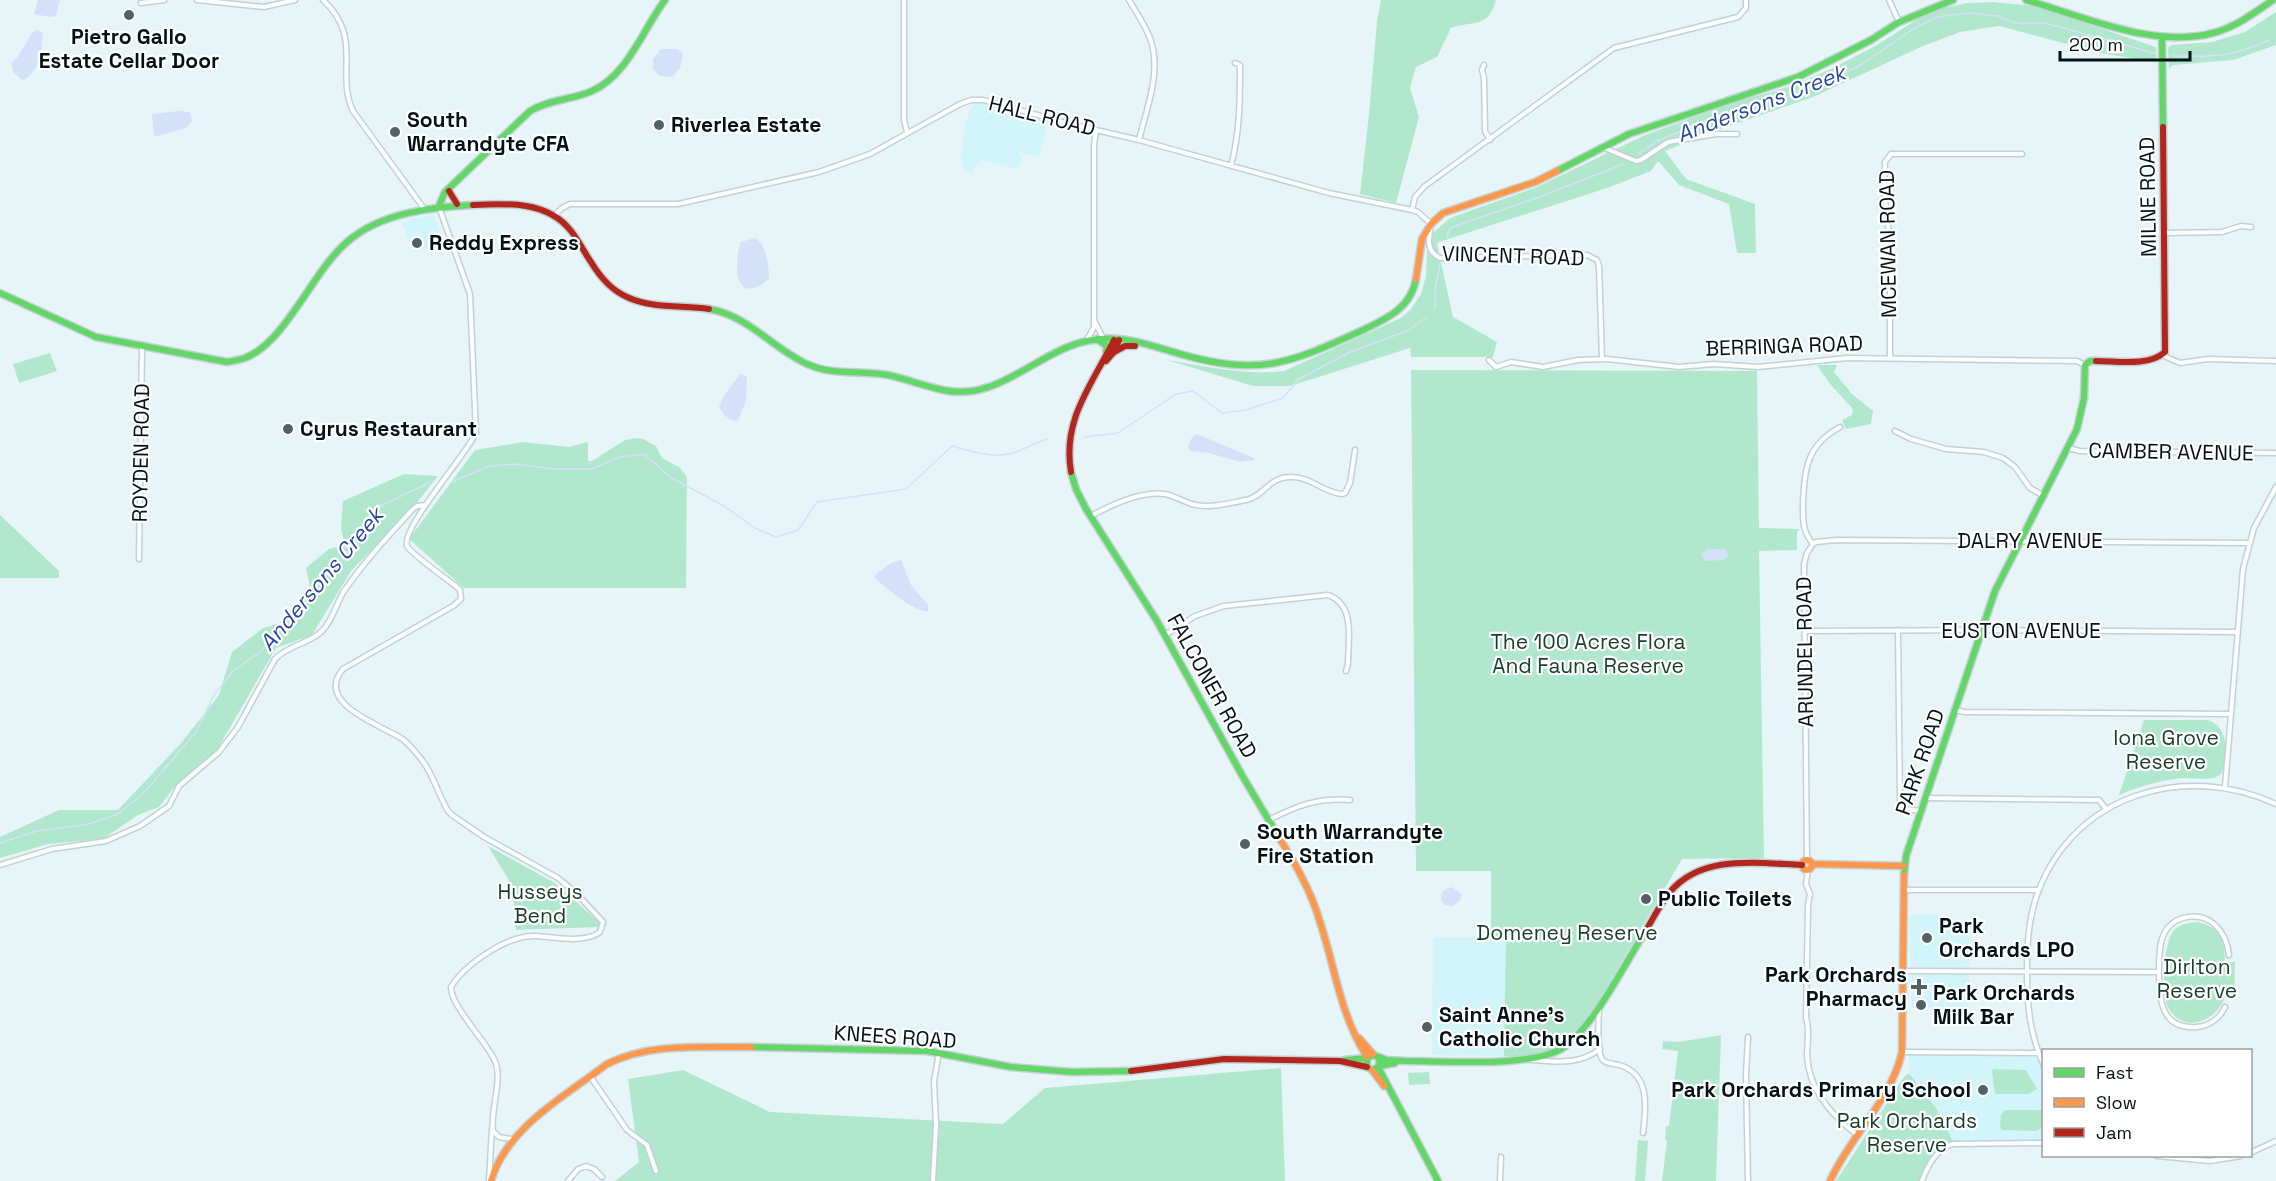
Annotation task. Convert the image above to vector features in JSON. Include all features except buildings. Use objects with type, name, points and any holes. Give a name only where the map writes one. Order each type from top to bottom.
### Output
[{"type":"main road","points":[[441,206],[442,195],[536,107],[592,91],[603,85],[625,59],[665,0]]},
{"type":"main road","points":[[0,293],[89,335],[229,362],[248,357],[268,342],[341,247],[360,233],[441,206],[457,204],[524,205],[539,207],[564,222],[604,282],[623,296],[645,302],[722,312],[752,325],[809,365],[832,372],[888,376],[954,393],[975,391],[998,383],[1086,341],[1100,338],[1225,365],[1268,366],[1296,358],[1378,323],[1396,312],[1412,293],[1422,239],[1431,224],[1443,213],[1522,187],[1601,146],[1676,117],[1798,77],[1871,40],[1899,22],[1953,0]]},
{"type":"main road","points":[[2025,0],[2128,31],[2162,38],[2197,37],[2221,32],[2254,17],[2273,0]]},
{"type":"main road","name":"MILNE ROAD","points":[[2162,38],[2167,347],[2164,356]]},
{"type":"main road","points":[[450,189],[457,204]]},
{"type":"main road","points":[[1100,338],[1107,346],[1104,360]]},
{"type":"main road","name":"FALCONER ROAD","points":[[1100,367],[1114,352],[1117,340]]},
{"type":"main road","name":"FALCONER ROAD","points":[[1117,340],[1079,401],[1072,422],[1068,448],[1074,483],[1090,516],[1112,547],[1166,635],[1310,893],[1322,926],[1334,981],[1359,1046],[1371,1057]]},
{"type":"main road","points":[[1114,352],[1131,346],[1164,351]]},
{"type":"main road","name":"BERRINGA ROAD","points":[[2087,363],[2151,361],[2164,356]]},
{"type":"main road","name":"PARK ROAD","points":[[1830,1181],[1838,1162],[1892,1081],[1899,1066],[1902,1052],[1904,866],[1920,811],[1995,591],[2077,429],[2082,412],[2087,363]]},
{"type":"main road","name":"KNEES ROAD","points":[[1340,1061],[1371,1057],[1406,1061],[1529,1060],[1549,1055],[1564,1047],[1587,1025],[1669,893],[1683,879],[1696,871],[1711,867],[1904,866]]},
{"type":"main road","name":"FALCONER ROAD","points":[[1351,1026],[1371,1057]]},
{"type":"main road","points":[[1349,1059],[1357,1053],[1359,1046]]},
{"type":"main road","name":"KNEES ROAD","points":[[511,1139],[590,1076],[619,1058],[654,1049],[759,1047],[939,1053],[1011,1067],[1072,1072],[1141,1070],[1224,1059],[1340,1061],[1374,1067],[1406,1061]]},
{"type":"main road","points":[[1371,1057],[1374,1067],[1438,1181]]},
{"type":"main road","points":[[1371,1057],[1374,1067],[1382,1075],[1391,1095]]},
{"type":"main road","points":[[1382,1075],[1392,1063]]},
{"type":"main road","points":[[490,1181],[511,1139]]},
{"type":"street","points":[[141,3],[164,0]]},
{"type":"street","points":[[197,0],[264,7],[295,0]]},
{"type":"street","points":[[323,0],[335,13],[345,35],[349,102],[425,210]]},
{"type":"street","points":[[904,0],[904,120],[907,132]]},
{"type":"street","points":[[1129,0],[1149,37],[1154,56],[1154,78],[1139,140]]},
{"type":"street","points":[[1412,210],[1415,197],[1425,186],[1614,48],[1738,16],[1746,8],[1746,0]]},
{"type":"street","points":[[1889,0],[1899,22]]},
{"type":"street","points":[[1231,166],[1239,124],[1243,64],[1235,63]]},
{"type":"street","points":[[1481,68],[1484,78],[1485,131],[1490,140]]},
{"type":"street","name":"HALL ROAD","points":[[555,215],[570,204],[678,204],[808,174],[870,154],[960,104],[971,100],[984,100],[1371,203],[1412,210],[1431,224]]},
{"type":"street","points":[[1086,341],[1094,331],[1094,145],[1096,130]]},
{"type":"street","points":[[1601,146],[1636,161],[1668,142],[1716,134],[1737,134]]},
{"type":"street","name":"MCEWAN ROAD","points":[[1890,359],[1890,244],[1884,190],[1885,162],[1892,154],[2022,154]]},
{"type":"street","points":[[441,206],[470,294],[477,423],[473,440],[425,506],[407,534],[406,544],[412,552],[460,590],[460,599],[453,606],[343,669],[336,679],[336,685],[339,698],[351,711],[393,734],[411,747],[425,764],[452,815],[484,837],[558,878],[577,894],[603,922],[600,932],[588,938],[535,935],[506,943],[486,954],[457,978],[451,987],[453,999],[473,1026],[496,1065],[490,1181]]},
{"type":"street","name":"VINCENT ROAD","points":[[1431,224],[1429,248],[1433,255],[1440,258],[1587,255],[1597,260],[1602,359]]},
{"type":"street","points":[[2165,233],[2222,232],[2241,226],[2252,227]]},
{"type":"street","points":[[1094,319],[1100,338]]},
{"type":"street","name":"ROYDEN ROAD","points":[[139,559],[142,347]]},
{"type":"street","name":"BERRINGA ROAD","points":[[2164,356],[2180,363],[2208,359],[2276,361]]},
{"type":"street","name":"BERRINGA ROAD","points":[[1489,360],[1496,367],[1511,362],[1543,367],[1578,360],[1602,359],[1678,367],[1714,364],[1758,367],[1847,358],[2087,363]]},
{"type":"street","points":[[1813,544],[1804,533],[1803,477],[1808,459],[1816,446],[1825,435],[1840,427]]},
{"type":"street","points":[[1895,431],[1911,439],[1946,449],[1984,452],[2003,458],[2015,467],[2030,488],[2043,495]]},
{"type":"street","name":"CAMBER AVENUE","points":[[2068,448],[2080,451],[2276,453]]},
{"type":"street","points":[[1090,516],[1106,508],[1150,494],[1166,494],[1194,505],[1211,507],[1251,499],[1273,481],[1292,477],[1303,478],[1342,494],[1345,493],[1350,483],[1355,450]]},
{"type":"street","points":[[2225,787],[2241,579],[2248,543],[2261,512],[2276,487]]},
{"type":"street","points":[[0,865],[52,849],[106,841],[140,826],[169,806],[179,786],[219,752],[238,727],[275,659],[284,651],[320,633],[328,625],[342,594],[357,575],[413,509],[417,506],[425,506]]},
{"type":"street","name":"DALRY AVENUE","points":[[1813,544],[1836,540],[2248,543]]},
{"type":"street","name":"ARUNDEL ROAD","points":[[1813,544],[1804,564],[1806,884],[1809,894],[1806,1018],[1809,1066],[1822,1101],[1838,1121],[1856,1134]]},
{"type":"street","points":[[1166,635],[1195,616],[1224,606],[1328,595],[1337,598],[1348,615],[1346,671]]},
{"type":"street","points":[[1898,630],[1900,804],[1906,809],[1920,811]]},
{"type":"street","name":"EUSTON AVENUE","points":[[1805,631],[2237,632]]},
{"type":"street","points":[[1955,710],[1965,712],[2231,714]]},
{"type":"street","points":[[2042,1063],[2028,1013],[2029,925],[2039,890],[2051,865],[2070,840],[2106,809],[2136,795],[2171,787],[2200,785],[2225,787],[2276,804]]},
{"type":"street","points":[[1269,820],[1313,801],[1335,798],[1350,800]]},
{"type":"street","points":[[1925,798],[2099,801],[2106,809]]},
{"type":"street","points":[[1903,890],[2039,890]]},
{"type":"street","points":[[2225,1006],[2217,1019],[2207,1025],[2188,1027],[2178,1024],[2166,1014],[2161,1004],[2159,972],[2162,938],[2172,924],[2185,918],[2204,918],[2214,923],[2224,935],[2229,955]]},
{"type":"street","points":[[1902,971],[2159,972]]},
{"type":"street","points":[[1599,1007],[1602,1059],[1606,1063],[1629,1069],[1642,1085],[1646,1096],[1643,1133]]},
{"type":"street","points":[[1748,1037],[1746,1076],[1748,1181]]},
{"type":"street","name":"KNEES ROAD","points":[[1529,1060],[1575,1061],[1590,1057],[1600,1049]]},
{"type":"street","points":[[1902,1052],[2038,1053]]},
{"type":"street","points":[[933,1181],[936,1125],[934,1082],[939,1053]]},
{"type":"street","points":[[590,1076],[627,1130],[647,1145],[656,1171]]},
{"type":"street","points":[[492,1125],[493,1131],[499,1137],[511,1139]]},
{"type":"street","points":[[2252,1152],[2276,1141]]},
{"type":"street","points":[[1922,1181],[1932,1160],[1941,1150],[1952,1144],[2042,1143]]},
{"type":"street","points":[[1500,1181],[1501,1157]]},
{"type":"street","points":[[2169,1157],[2194,1161],[2231,1157]]},
{"type":"street","points":[[568,1181],[578,1169],[586,1166],[594,1169],[602,1177]]},
{"type":"shaded area","points":[[38,0],[60,0],[56,16],[34,14]]},
{"type":"shaded area","points":[[37,30],[42,32],[43,36],[38,62],[33,73],[22,80],[14,73],[11,64],[33,32]]},
{"type":"shaded area","points":[[661,49],[677,49],[683,53],[680,68],[672,77],[660,76],[653,69],[653,59]]},
{"type":"shaded area","points":[[973,101],[1049,120],[1039,157],[1018,152],[1022,158],[1019,167],[1012,169],[1005,163],[1001,166],[984,160],[975,165],[972,173],[965,172],[960,155]]},
{"type":"shaded area","points":[[190,112],[192,121],[186,128],[154,137],[152,114]]},
{"type":"shaded area","points":[[433,214],[445,244],[415,252],[401,222]]},
{"type":"shaded area","points":[[755,238],[764,250],[769,278],[758,286],[746,288],[742,285],[737,271],[738,254],[741,242]]},
{"type":"shaded area","points":[[740,374],[747,376],[746,400],[739,419],[734,421],[725,416],[719,407]]},
{"type":"shaded area","points":[[1197,434],[1255,460],[1240,462],[1209,453],[1189,451],[1190,441]]},
{"type":"shaded area","points":[[1708,549],[1725,549],[1729,555],[1723,560],[1705,561],[1701,554]]},
{"type":"shaded area","points":[[901,560],[911,585],[928,605],[928,611],[908,604],[875,578],[876,574],[891,563]]},
{"type":"shaded area","points":[[1452,887],[1462,894],[1460,900],[1453,906],[1445,905],[1441,900],[1441,894]]},
{"type":"shaded area","points":[[1909,915],[1953,915],[1953,935],[1969,936],[1969,1008],[1912,1007]]},
{"type":"shaded area","points":[[1433,937],[1506,937],[1504,1056],[1432,1055]]},
{"type":"shaded area","name":"Park Orchards Primary School","points":[[1909,1055],[2035,1056],[2042,1070],[2042,1140],[1953,1141],[1936,1108],[1909,1073]]},
{"type":"green space","points":[[1381,0],[1496,0],[1493,9],[1484,19],[1451,28],[1437,57],[1416,67],[1410,88],[1419,117],[1396,203],[1360,194]]},
{"type":"green space","points":[[1993,2],[2034,6],[2156,47],[2157,62],[2100,53],[1999,26],[1960,32],[1923,46],[1813,97],[1709,133],[1665,151],[1686,179],[1755,204],[1756,253],[1737,253],[1729,204],[1679,185],[1658,161],[1651,171],[1607,188],[1439,242],[1437,244],[1453,317],[1497,342],[1493,357],[1411,357],[1410,348],[1290,386],[1253,386],[1167,360],[1240,371],[1284,371],[1401,318],[1411,309],[1421,294],[1426,276],[1427,251],[1434,232],[1450,218],[1537,187],[1645,135],[1733,103],[1794,85],[1877,45],[1924,15],[1967,3]]},
{"type":"green space","points":[[2276,12],[2276,45],[2233,60],[2173,65],[2169,69],[2168,48],[2171,45],[2212,42],[2245,32]]},
{"type":"green space","points":[[50,353],[57,371],[19,383],[13,364]]},
{"type":"green space","points":[[1817,365],[1837,365],[1834,372],[1852,394],[1873,411],[1871,424],[1846,429],[1842,420],[1852,415],[1853,409],[1830,384]]},
{"type":"green space","name":"The 100 Acres Flora And Fauna Reserve","points":[[1411,370],[1757,371],[1759,528],[1800,529],[1797,532],[1797,550],[1759,551],[1764,858],[1682,859],[1606,989],[1586,1018],[1563,1041],[1549,1050],[1533,1055],[1504,1056],[1506,937],[1491,937],[1491,871],[1416,871]]},
{"type":"green space","points":[[637,438],[656,446],[662,458],[679,467],[687,477],[686,588],[464,588],[409,539],[475,450],[523,442],[569,447],[588,442],[588,461],[592,461],[625,440]]},
{"type":"green space","points":[[404,474],[438,476],[415,505],[351,571],[312,635],[276,648],[217,750],[176,785],[159,807],[138,815],[103,839],[48,844],[0,858],[0,837],[59,810],[118,810],[182,742],[219,695],[232,652],[263,628],[291,620],[310,587],[306,568],[329,549],[340,546],[344,541],[341,529],[343,501]]},
{"type":"green space","points":[[0,515],[59,571],[59,578],[0,578]]},
{"type":"green space","name":"Iona Grove Reserve","points":[[2144,720],[2208,720],[2215,724],[2223,735],[2226,751],[2221,774],[2209,779],[2184,778],[2159,782],[2119,795]]},
{"type":"green space","name":"Husseys Bend","points":[[488,846],[555,883],[600,923],[598,927],[516,930],[513,887]]},
{"type":"green space","name":"Dirlton Reserve","points":[[2197,922],[2216,931],[2224,947],[2225,962],[2235,962],[2234,1000],[2225,997],[2221,1006],[2207,1019],[2190,1023],[2174,1016],[2168,1007],[2164,990],[2164,967],[2168,944],[2175,929]]},
{"type":"green space","points":[[1721,1035],[1716,1181],[1662,1181],[1667,1141],[1665,1140],[1666,1126],[1669,1126],[1678,1051],[1662,1049],[1663,1041],[1679,1042]]},
{"type":"green space","points":[[1281,1068],[1285,1181],[615,1181],[639,1162],[628,1079],[683,1070],[770,1112],[1003,1124],[1045,1088]]},
{"type":"green space","points":[[1993,1069],[2026,1070],[2037,1089],[2029,1094],[1995,1094]]},
{"type":"green space","points":[[1429,1072],[1430,1084],[1409,1085],[1408,1073]]},
{"type":"green space","name":"Park Orchards Reserve","points":[[1909,1073],[1936,1108],[1953,1141],[1936,1152],[1925,1168],[1920,1181],[1836,1181],[1904,1077]]},
{"type":"green space","points":[[2005,1110],[2042,1110],[2042,1128],[2036,1131],[2002,1130],[2001,1115]]},
{"type":"green space","points":[[1638,1140],[1648,1141],[1645,1181],[1635,1181]]},
{"type":"waterway","name":"Andersons Creek","points":[[1638,154],[1657,141],[1684,130],[1716,120],[1742,108],[1807,90],[1843,74],[1862,64],[1913,29],[1937,17],[1969,13],[1998,16],[2015,23],[2045,23],[2157,54]]},
{"type":"waterway","name":"Andersons Creek","points":[[2172,56],[2222,55],[2245,50],[2269,40]]},
{"type":"waterway","name":"Andersons Creek","points":[[1447,237],[1450,228],[1624,164]]},
{"type":"waterway","name":"Andersons Creek","points":[[1435,309],[1435,290],[1440,264]]},
{"type":"waterway","name":"Andersons Creek","points":[[1084,437],[1118,433],[1176,394],[1193,391],[1222,413],[1246,410],[1283,398],[1299,379],[1350,352],[1407,331],[1427,317]]},
{"type":"waterway","name":"Andersons Creek","points":[[454,481],[490,466],[514,464],[553,469],[592,469],[620,457],[644,454],[670,477],[724,506],[755,528],[776,537],[798,530],[817,502],[906,489],[952,446],[982,454],[1006,455],[1048,439]]},
{"type":"waterway","name":"Andersons Creek","points":[[0,843],[37,831],[89,824],[116,815],[143,794],[196,732],[214,695],[233,671],[260,652],[299,602],[345,556],[359,528],[380,506],[429,483]]},
{"type":"traffic: fast","points":[[439,206],[445,192],[530,111],[545,104],[592,91],[605,84],[616,74],[665,0]]},
{"type":"traffic: fast","points":[[1557,171],[1629,134],[1798,77],[1871,40],[1899,22],[1953,0]]},
{"type":"traffic: fast","points":[[2026,0],[2094,22],[2143,34],[2167,37],[2190,37],[2213,33],[2244,19],[2273,0]]},
{"type":"traffic: fast","points":[[2162,38],[2163,127]]},
{"type":"traffic: fast","points":[[0,293],[96,337],[227,362],[234,361],[260,350],[273,337],[334,255],[360,232],[407,213],[473,205]]},
{"type":"traffic: fast","points":[[709,309],[736,318],[794,357],[817,368],[888,375],[941,390],[969,391],[987,388],[1056,352],[1092,340],[1126,340],[1232,365],[1274,363],[1294,358],[1315,351],[1389,317],[1409,298],[1416,279]]},
{"type":"traffic: fast","points":[[1097,339],[1107,346],[1106,352]]},
{"type":"traffic: fast","points":[[1904,875],[1906,856],[1995,591],[2077,429],[2084,398],[2085,365],[2090,361],[2096,361]]},
{"type":"traffic: fast","points":[[1071,472],[1086,509],[1157,621],[1277,834]]},
{"type":"traffic: fast","points":[[1378,1057],[1380,1063],[1377,1068],[1372,1070],[1367,1067],[1367,1058],[1373,1055],[1387,1060],[1488,1062],[1511,1061],[1550,1054],[1564,1047],[1586,1025],[1608,994],[1645,932]]},
{"type":"traffic: fast","points":[[751,1047],[927,1051],[1011,1067],[1072,1072],[1131,1071]]},
{"type":"traffic: fast","points":[[1345,1060],[1367,1058]]},
{"type":"traffic: fast","points":[[1379,1066],[1395,1063]]},
{"type":"traffic: fast","points":[[1378,1067],[1438,1181]]},
{"type":"traffic: slow","points":[[1416,279],[1422,239],[1431,224],[1443,213],[1535,182],[1557,171]]},
{"type":"traffic: slow","points":[[1277,834],[1312,899],[1344,1007],[1367,1057]]},
{"type":"traffic: slow","points":[[1807,860],[1812,865],[1807,870],[1802,865],[1807,860]]},
{"type":"traffic: slow","points":[[1812,864],[1904,866]]},
{"type":"traffic: slow","points":[[1830,1181],[1889,1086],[1902,1052],[1904,875]]},
{"type":"traffic: slow","points":[[1359,1038],[1373,1054]]},
{"type":"traffic: slow","points":[[491,1181],[499,1162],[523,1129],[556,1101],[607,1064],[641,1052],[659,1049],[751,1047]]},
{"type":"traffic: slow","points":[[1372,1070],[1384,1086]]},
{"type":"traffic: jam","points":[[2096,361],[2150,360],[2165,352],[2163,127]]},
{"type":"traffic: jam","points":[[449,191],[457,204]]},
{"type":"traffic: jam","points":[[473,205],[513,204],[551,214],[571,231],[594,268],[611,287],[621,294],[647,303],[709,309]]},
{"type":"traffic: jam","points":[[1071,472],[1069,453],[1075,419],[1088,388],[1114,340]]},
{"type":"traffic: jam","points":[[1106,361],[1114,352],[1119,340]]},
{"type":"traffic: jam","points":[[1114,352],[1125,346],[1135,346]]},
{"type":"traffic: jam","points":[[1645,932],[1670,892],[1683,880],[1698,871],[1731,864],[1802,865]]},
{"type":"traffic: jam","points":[[1131,1071],[1224,1059],[1340,1061],[1367,1067]]},
{"type":"place","name":"Pietro Gallo Estate Cellar Door","points":[[129,15]]},
{"type":"place","name":"Riverlea Estate","points":[[659,125]]},
{"type":"place","name":"South Warrandyte CFA","points":[[395,132]]},
{"type":"place","name":"Reddy Express","points":[[417,243]]},
{"type":"place","name":"Cyrus Restaurant","points":[[288,429]]},
{"type":"place","name":"South Warrandyte Fire Station","points":[[1245,844]]},
{"type":"place","name":"Public Toilets","points":[[1646,899]]},
{"type":"place","name":"Park Orchards LPO","points":[[1927,938]]},
{"type":"place","name":"Park Orchards Pharmacy","points":[[1919,987]]},
{"type":"place","name":"Park Orchards Milk Bar","points":[[1921,1005]]},
{"type":"place","name":"Saint Anne's Catholic Church","points":[[1427,1027]]},
{"type":"place","name":"Park Orchards Primary School","points":[[1983,1090]]},
{"type":"park label","name":"Domeney Reserve","points":[[1567,933]]}]
